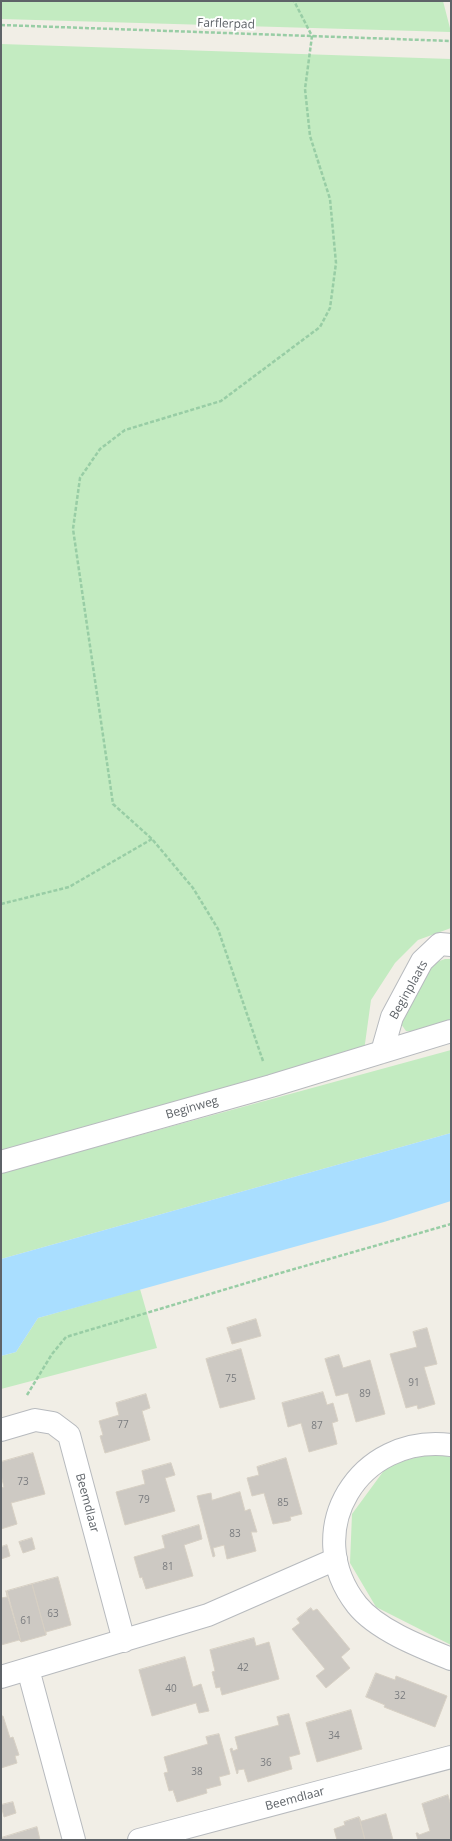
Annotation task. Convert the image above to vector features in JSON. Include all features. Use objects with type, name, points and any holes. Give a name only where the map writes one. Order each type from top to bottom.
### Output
[{"type":"street","name":"Beginplaats","points":[[382,1052],[392,1017],[422,961],[440,944],[451,945]]},
{"type":"street","points":[[382,1052],[451,1031]]},
{"type":"street","name":"Beginweg","points":[[1,1162],[272,1086],[382,1052]]},
{"type":"street","name":"Beemdlaar","points":[[4,1429],[35,1420],[54,1423],[69,1435],[124,1641]]},
{"type":"street","points":[[451,1445],[436,1443],[422,1444],[393,1452],[380,1458],[358,1477],[350,1489],[338,1516],[334,1544],[340,1576],[348,1592],[358,1606],[370,1618],[411,1642],[451,1659]]},
{"type":"street","points":[[1,1677],[208,1615],[336,1559]]},
{"type":"street","points":[[28,1669],[74,1840]]},
{"type":"street","name":"Beemdlaar","points":[[139,1840],[451,1757]]},
{"type":"path","points":[[272,1086],[218,929],[193,888],[152,839],[113,804],[73,529],[80,478],[100,449],[125,430],[221,401],[320,327],[330,308],[336,262],[330,199],[310,136],[305,89],[312,36],[294,1]]},
{"type":"path","name":"Farflerpad","points":[[1,25],[451,41]]},
{"type":"path","points":[[1,904],[69,887],[152,839]]},
{"type":"path","points":[[4,1429],[52,1354],[66,1337],[451,1224]]},
{"type":"green space","points":[[1,1],[443,1],[451,32],[1,19]]},
{"type":"green space","points":[[1,44],[451,59],[451,928],[418,940],[395,963],[371,1000],[364,1051],[1,1150]]},
{"type":"green space","points":[[445,959],[451,959],[451,1022],[413,1032],[406,1031],[401,1024],[402,1017],[428,965]]},
{"type":"green space","points":[[451,1050],[451,1133],[1,1259],[1,1173]]},
{"type":"green space","points":[[140,1289],[157,1348],[1,1389],[1,1356],[16,1352],[38,1318]]},
{"type":"green space","points":[[433,1453],[451,1457],[451,1645],[376,1607],[350,1563],[352,1514],[388,1465]]},
{"type":"water","points":[[451,1133],[451,1201],[384,1222],[38,1318],[16,1352],[1,1356],[1,1259]]},
{"type":"building","points":[[256,1319],[261,1336],[232,1344],[227,1328]]},
{"type":"building","points":[[427,1328],[437,1364],[424,1367],[435,1404],[418,1409],[417,1405],[406,1408],[390,1354],[417,1347],[413,1332]]},
{"type":"building","points":[[241,1349],[255,1399],[220,1408],[206,1359]]},
{"type":"building","points":[[339,1355],[343,1368],[370,1360],[385,1414],[356,1422],[348,1393],[336,1396],[325,1359]]},
{"type":"building","points":[[323,1392],[327,1405],[333,1403],[338,1421],[332,1423],[337,1444],[309,1452],[301,1423],[288,1427],[282,1403]]},
{"type":"building","points":[[146,1394],[150,1408],[142,1411],[150,1440],[105,1453],[100,1436],[103,1435],[99,1421],[119,1415],[116,1403]]},
{"type":"building","points":[[33,1453],[45,1494],[11,1503],[17,1524],[1,1529],[1,1488],[4,1487],[1,1475],[1,1462]]},
{"type":"building","points":[[286,1458],[302,1514],[290,1517],[291,1520],[289,1521],[273,1524],[264,1493],[252,1496],[247,1478],[259,1475],[257,1467]]},
{"type":"building","points":[[171,1463],[175,1475],[165,1478],[175,1511],[125,1525],[116,1492],[145,1484],[142,1471]]},
{"type":"building","points":[[240,1492],[245,1511],[250,1509],[257,1532],[251,1532],[256,1551],[227,1559],[224,1545],[213,1548],[215,1556],[213,1557],[197,1496],[211,1493],[212,1500]]},
{"type":"building","points":[[199,1525],[202,1539],[184,1545],[193,1576],[146,1589],[142,1577],[140,1578],[134,1557],[165,1548],[162,1536]]},
{"type":"building","points":[[32,1538],[35,1549],[23,1553],[19,1542]]},
{"type":"building","points":[[7,1545],[10,1556],[1,1559],[1,1547]]},
{"type":"building","points":[[58,1577],[71,1625],[46,1632],[46,1635],[32,1584]]},
{"type":"building","points":[[32,1584],[46,1635],[21,1642],[7,1591]]},
{"type":"building","points":[[6,1591],[21,1642],[19,1640],[1,1645],[1,1598],[7,1597]]},
{"type":"building","points":[[311,1608],[313,1611],[317,1609],[350,1649],[341,1657],[350,1668],[326,1688],[316,1676],[325,1669],[292,1629],[300,1623],[297,1619]]},
{"type":"building","points":[[254,1638],[256,1646],[269,1642],[279,1679],[222,1695],[220,1687],[216,1688],[212,1672],[215,1671],[210,1650]]},
{"type":"building","points":[[185,1657],[193,1687],[201,1684],[209,1711],[199,1713],[196,1703],[152,1716],[139,1670]]},
{"type":"building","points":[[376,1673],[395,1680],[396,1676],[447,1696],[435,1727],[384,1707],[385,1705],[366,1697]]},
{"type":"building","points":[[351,1710],[362,1749],[317,1762],[306,1723]]},
{"type":"building","points":[[289,1714],[300,1754],[289,1757],[292,1769],[248,1782],[244,1769],[238,1770],[237,1774],[230,1749],[232,1748],[233,1751],[238,1749],[235,1737],[279,1725],[277,1717]]},
{"type":"building","points":[[1,1716],[3,1716],[10,1738],[13,1737],[19,1755],[15,1756],[17,1763],[1,1768]]},
{"type":"building","points":[[219,1734],[230,1774],[219,1777],[221,1785],[206,1789],[207,1793],[177,1802],[173,1790],[169,1791],[164,1773],[168,1772],[164,1757],[208,1744],[206,1737]]},
{"type":"building","points":[[448,1795],[451,1806],[451,1840],[418,1840],[416,1833],[419,1835],[430,1831],[422,1804]]},
{"type":"building","points":[[13,1802],[16,1813],[4,1817],[1,1805]]},
{"type":"building","points":[[386,1814],[393,1840],[365,1840],[359,1817],[361,1821]]},
{"type":"building","points":[[359,1817],[365,1840],[337,1840],[334,1829],[345,1825],[344,1822]]},
{"type":"building","points":[[37,1827],[40,1840],[1,1840],[1,1838]]}]
